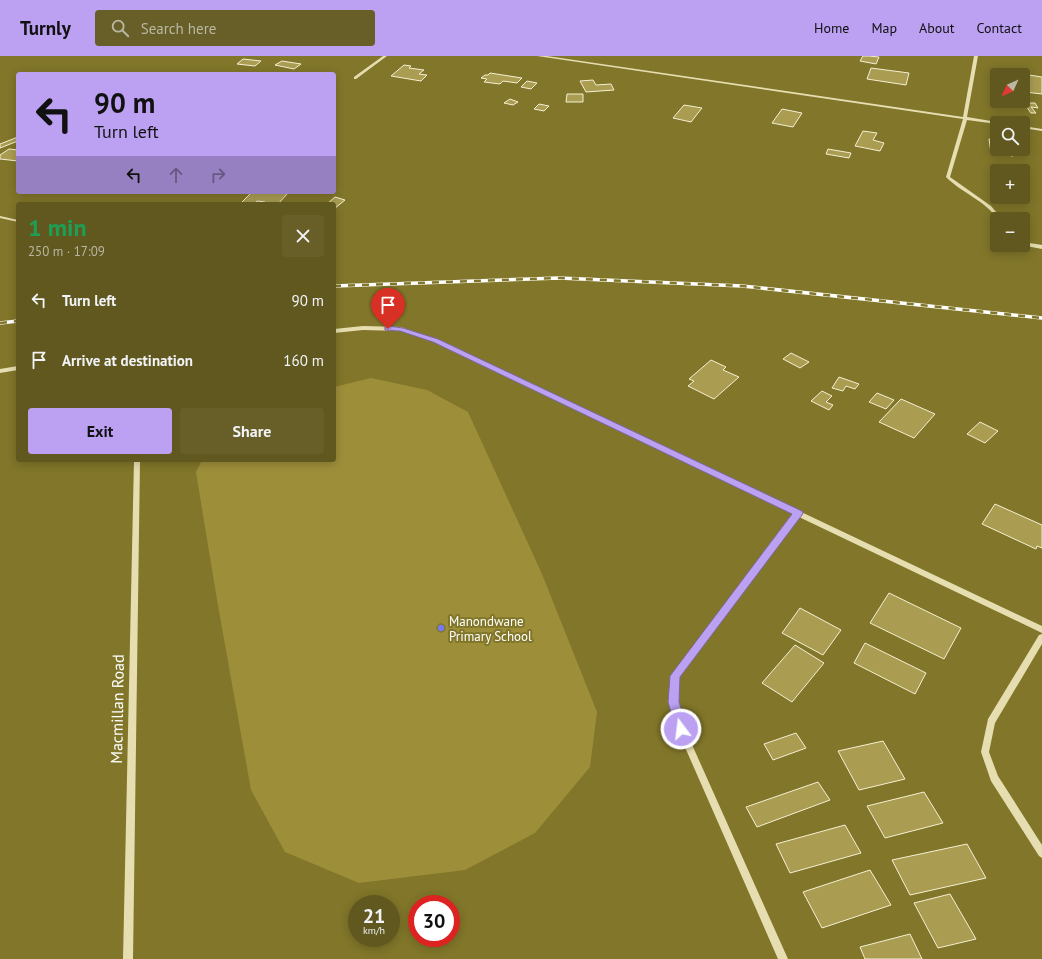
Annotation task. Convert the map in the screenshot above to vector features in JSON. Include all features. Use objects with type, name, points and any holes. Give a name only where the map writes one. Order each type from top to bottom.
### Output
[{"type":"street","points":[[354,78],[385,56]]},
{"type":"street","points":[[539,56],[990,122]]},
{"type":"street","points":[[976,56],[965,118],[948,177],[960,187],[986,204],[993,212]]},
{"type":"street","points":[[1030,128],[1042,130]]},
{"type":"street","points":[[0,217],[16,221]]},
{"type":"street","points":[[1030,245],[1042,247]]},
{"type":"street","points":[[336,331],[363,328],[400,329],[436,341],[1042,630]]},
{"type":"street","points":[[0,371],[16,368]]},
{"type":"street","name":"Macmillan Road","points":[[128,959],[137,462]]},
{"type":"street","points":[[783,959],[681,729],[674,702],[675,676],[798,513]]},
{"type":"street","points":[[1042,637],[991,722],[985,752],[994,778],[1042,853]]},
{"type":"shaded area","points":[[371,378],[427,390],[468,412],[542,574],[597,712],[590,767],[535,833],[465,870],[359,883],[285,852],[251,790],[196,472],[201,462],[336,462],[336,387]]},
{"type":"building","points":[[863,56],[879,57],[876,64],[860,61]]},
{"type":"building","points":[[243,59],[261,61],[255,66],[237,64]]},
{"type":"building","points":[[282,61],[301,64],[294,69],[275,65]]},
{"type":"building","points":[[404,65],[411,66],[409,68],[424,70],[419,74],[427,75],[421,81],[391,76]]},
{"type":"building","points":[[871,68],[909,73],[906,85],[867,79]]},
{"type":"building","points":[[490,73],[522,78],[517,83],[503,81],[500,84],[484,82],[487,79],[481,78]]},
{"type":"building","points":[[1030,75],[1042,77],[1042,94],[1030,93]]},
{"type":"building","points":[[593,80],[596,85],[611,84],[614,90],[586,92],[580,81]]},
{"type":"building","points":[[527,81],[537,83],[531,89],[521,87]]},
{"type":"building","points":[[567,94],[583,94],[583,102],[566,102]]},
{"type":"building","points":[[510,99],[518,102],[513,105],[504,103]]},
{"type":"building","points":[[1030,103],[1035,103],[1038,108],[1031,107],[1036,113],[1031,113],[1028,108],[1030,108]]},
{"type":"building","points":[[539,104],[549,106],[544,111],[534,109]]},
{"type":"building","points":[[684,105],[702,108],[691,122],[673,118]]},
{"type":"building","points":[[782,109],[802,113],[793,127],[772,123]]},
{"type":"building","points":[[863,131],[877,133],[873,140],[884,143],[880,151],[855,146]]},
{"type":"building","points":[[16,138],[16,142],[0,148],[0,144]]},
{"type":"building","points":[[9,149],[16,150],[16,161],[0,159],[0,155]]},
{"type":"building","points":[[828,149],[851,153],[849,158],[826,154]]},
{"type":"building","points":[[250,194],[287,194],[280,202],[242,202]]},
{"type":"building","points":[[335,197],[345,200],[336,207],[336,202],[329,202]]},
{"type":"building","points":[[791,353],[809,362],[800,368],[783,359]]},
{"type":"building","points":[[711,360],[726,367],[723,370],[739,377],[714,399],[688,386],[694,381],[689,379]]},
{"type":"building","points":[[839,377],[859,384],[855,389],[846,386],[843,391],[832,388]]},
{"type":"building","points":[[822,391],[832,396],[826,402],[833,405],[829,410],[811,401]]},
{"type":"building","points":[[877,393],[894,400],[886,409],[869,402]]},
{"type":"building","points":[[901,399],[935,414],[914,438],[879,422]]},
{"type":"building","points":[[980,422],[998,431],[985,443],[967,434]]},
{"type":"building","points":[[995,504],[1042,525],[1042,548],[1037,546],[1036,549],[982,524]]},
{"type":"building","points":[[889,593],[961,628],[944,659],[870,623]]},
{"type":"building","points":[[800,608],[841,630],[823,655],[782,633]]},
{"type":"building","points":[[865,643],[926,673],[915,694],[854,663]]},
{"type":"building","points":[[795,645],[824,663],[792,702],[762,683]]},
{"type":"building","points":[[796,733],[806,748],[773,760],[764,744]]},
{"type":"building","points":[[883,741],[905,779],[859,790],[838,751]]},
{"type":"building","points":[[818,782],[830,800],[757,827],[746,807]]},
{"type":"building","points":[[924,792],[943,823],[885,838],[867,806]]},
{"type":"building","points":[[845,825],[861,853],[790,873],[776,844]]},
{"type":"building","points":[[967,844],[986,878],[910,895],[892,860]]},
{"type":"building","points":[[870,870],[891,905],[822,928],[803,892]]},
{"type":"building","points":[[950,894],[976,939],[938,948],[914,903]]},
{"type":"building","points":[[910,934],[922,959],[865,959],[860,947]]},
{"type":"railway","points":[[336,286],[559,278],[742,286],[1042,318]]},
{"type":"railway","points":[[0,323],[16,321]]},
{"type":"place","name":"Manondwane Primary School","points":[[441,628]]},
{"type":"route","points":[[388,329],[400,329],[436,341],[798,513],[675,676],[674,702],[681,729]]}]
